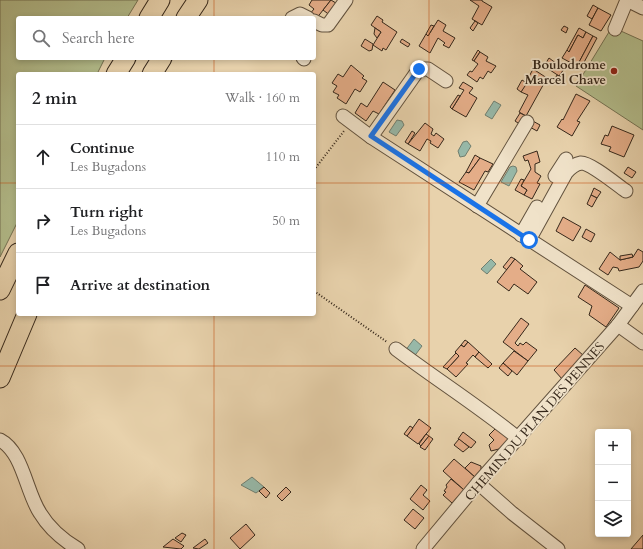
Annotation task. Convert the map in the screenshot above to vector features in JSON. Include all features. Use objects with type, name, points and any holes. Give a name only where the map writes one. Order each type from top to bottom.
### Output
[{"type":"highway","points":[[150,16],[160,0]]},
{"type":"highway","points":[[187,16],[198,0]]},
{"type":"highway","points":[[117,72],[125,60]]},
{"type":"highway","points":[[153,72],[161,60]]},
{"type":"highway","points":[[0,290],[16,257]]},
{"type":"highway","points":[[0,378],[26,316]]},
{"type":"street","points":[[316,23],[322,25],[328,24],[346,0]]},
{"type":"street","points":[[615,29],[627,0],[643,8]]},
{"type":"street","points":[[371,136],[419,69],[428,69],[446,81]]},
{"type":"street","points":[[343,116],[477,206],[632,306]]},
{"type":"street","points":[[477,206],[527,122]]},
{"type":"street","points":[[525,237],[566,159]]},
{"type":"street","points":[[525,237],[566,173],[575,165],[582,163],[590,166],[626,191]]},
{"type":"street","name":"CHEMIN DU PLAN DES PENNES","points":[[423,549],[478,483],[519,439],[618,325],[643,291]]},
{"type":"street","points":[[618,325],[643,343]]},
{"type":"street","points":[[396,349],[447,387],[489,415],[519,439]]},
{"type":"street","points":[[0,440],[10,447],[16,456],[40,514],[53,530],[78,549]]},
{"type":"street","points":[[478,483],[512,513],[558,549]]},
{"type":"path","points":[[316,167],[340,134],[350,128],[358,127]]},
{"type":"path","points":[[316,292],[396,349]]},
{"type":"green space","points":[[0,0],[138,0],[128,16],[16,16],[16,60],[104,60],[98,72],[16,72],[16,225],[0,257]]},
{"type":"green space","name":"Boulodrome Marcel Chave","points":[[612,27],[643,41],[643,130],[576,86]]},
{"type":"shaded area","points":[[494,101],[501,105],[492,119],[485,115]]},
{"type":"shaded area","points":[[397,120],[402,121],[404,125],[396,136],[389,132]]},
{"type":"shaded area","points":[[467,141],[471,146],[465,156],[460,157],[458,151],[463,142]]},
{"type":"shaded area","points":[[510,167],[516,167],[517,171],[509,186],[501,182]]},
{"type":"shaded area","points":[[491,259],[496,264],[487,274],[481,269]]},
{"type":"shaded area","points":[[414,339],[422,346],[413,358],[405,351]]},
{"type":"shaded area","points":[[252,477],[264,487],[256,493],[241,485]]},
{"type":"building","points":[[312,0],[331,0],[316,19],[316,16],[309,15],[314,9],[309,5]]},
{"type":"building","points":[[331,0],[339,5],[331,16],[323,10]]},
{"type":"building","points":[[470,0],[482,0],[492,7],[482,25],[472,19],[479,6]]},
{"type":"building","points":[[593,5],[598,8],[592,19],[587,16]]},
{"type":"building","points":[[598,8],[611,15],[601,31],[589,25]]},
{"type":"building","points":[[377,16],[383,20],[382,22],[397,32],[386,50],[383,48],[382,51],[373,45],[381,32],[371,25]]},
{"type":"building","points":[[438,20],[446,25],[443,31],[455,38],[449,48],[443,45],[445,43],[438,38],[430,53],[419,46],[426,34],[428,36]]},
{"type":"building","points":[[475,21],[478,23],[473,31],[470,28]]},
{"type":"building","points":[[431,25],[434,26],[428,36],[426,34]]},
{"type":"building","points":[[564,26],[568,28],[566,33],[561,30]]},
{"type":"building","points":[[375,28],[381,32],[377,38],[374,34]]},
{"type":"building","points":[[579,28],[586,32],[583,38],[578,35],[569,52],[567,50]]},
{"type":"building","points":[[586,32],[593,36],[577,66],[562,58],[567,50],[569,52],[578,35],[583,38]]},
{"type":"building","points":[[593,36],[597,38],[581,68],[577,66]]},
{"type":"building","points":[[365,39],[373,44],[372,50],[369,51],[361,46]]},
{"type":"building","points":[[402,39],[410,44],[408,47],[400,42]]},
{"type":"building","points":[[478,50],[480,52],[474,61],[472,60]]},
{"type":"building","points":[[480,52],[488,57],[486,61],[496,66],[491,73],[488,71],[483,79],[480,77],[477,82],[467,75],[470,71],[472,72],[478,64],[474,61]]},
{"type":"building","points":[[549,58],[564,69],[559,76],[544,66]]},
{"type":"building","points":[[351,65],[364,76],[362,78],[367,81],[360,92],[355,89],[346,104],[337,98],[339,95],[333,92],[337,86],[332,83],[338,74],[343,77]]},
{"type":"building","points":[[533,69],[547,78],[526,116],[519,112],[528,95],[521,92]]},
{"type":"building","points":[[557,75],[564,79],[561,83],[555,79]]},
{"type":"building","points":[[522,80],[527,83],[521,92],[517,89]]},
{"type":"building","points":[[383,82],[395,90],[379,114],[373,111],[366,121],[355,113],[361,103],[367,107]]},
{"type":"building","points":[[463,82],[473,88],[469,93],[477,98],[466,117],[452,109],[464,90],[459,88]]},
{"type":"building","points":[[576,94],[590,101],[577,121],[580,122],[572,136],[557,127],[562,119],[563,120]]},
{"type":"building","points":[[458,95],[460,96],[452,109],[450,107]]},
{"type":"building","points":[[520,113],[526,116],[521,125],[515,121]]},
{"type":"building","points":[[531,120],[540,125],[537,131],[528,126]]},
{"type":"building","points":[[425,123],[433,129],[431,134],[434,136],[436,133],[444,139],[438,148],[427,139],[420,151],[408,144]]},
{"type":"building","points":[[612,126],[634,135],[624,157],[609,151],[611,147],[601,144],[605,135],[608,136]]},
{"type":"building","points":[[412,131],[415,133],[408,144],[405,142]]},
{"type":"building","points":[[537,151],[540,162],[535,164],[535,172],[541,176],[537,183],[540,184],[532,199],[524,195],[527,190],[521,186],[531,169],[528,160],[525,161],[523,156]]},
{"type":"building","points":[[475,155],[480,158],[469,173],[466,172]]},
{"type":"building","points":[[480,158],[493,164],[488,172],[485,171],[474,190],[459,182],[466,172],[469,173]]},
{"type":"building","points":[[628,167],[636,172],[632,178],[624,173]]},
{"type":"building","points":[[521,179],[524,180],[521,186],[527,190],[524,195],[515,190]]},
{"type":"building","points":[[594,188],[601,192],[597,198],[591,195]]},
{"type":"building","points":[[591,195],[597,198],[592,207],[587,204]]},
{"type":"building","points":[[563,217],[581,227],[573,241],[556,231]]},
{"type":"building","points":[[586,229],[595,234],[591,242],[582,237]]},
{"type":"building","points":[[638,249],[643,252],[643,261],[639,267],[619,271],[618,268],[613,267],[608,275],[599,269],[610,252],[620,260],[633,257]]},
{"type":"building","points":[[632,254],[633,257],[620,260],[620,256]]},
{"type":"building","points":[[511,257],[515,259],[507,270],[503,267]]},
{"type":"building","points":[[515,259],[523,266],[520,269],[537,282],[528,294],[514,284],[509,291],[497,282]]},
{"type":"building","points":[[585,285],[619,308],[606,327],[589,315],[592,306],[578,297]]},
{"type":"building","points":[[521,318],[529,324],[515,343],[518,346],[520,343],[523,345],[526,342],[537,350],[528,361],[503,342]]},
{"type":"building","points":[[465,340],[468,342],[464,347],[461,345]]},
{"type":"building","points":[[468,342],[479,352],[475,357],[473,355],[466,363],[468,364],[456,377],[447,369],[459,356],[455,352],[461,345],[464,347]]},
{"type":"building","points":[[575,348],[584,356],[563,380],[554,370]]},
{"type":"building","points":[[514,351],[528,361],[517,375],[503,363]]},
{"type":"building","points":[[479,352],[492,364],[488,368],[475,357]]},
{"type":"building","points":[[456,353],[459,356],[447,369],[443,367]]},
{"type":"building","points":[[503,363],[512,371],[508,376],[499,368]]},
{"type":"building","points":[[419,419],[431,428],[418,444],[407,436]]},
{"type":"building","points":[[410,426],[413,428],[407,436],[404,434]]},
{"type":"building","points":[[498,426],[512,438],[503,448],[491,451],[489,445],[494,440],[489,435]]},
{"type":"building","points":[[463,432],[476,442],[471,448],[458,439]]},
{"type":"building","points":[[426,434],[429,436],[421,446],[419,444]]},
{"type":"building","points":[[429,436],[433,439],[425,450],[420,447]]},
{"type":"building","points":[[459,439],[469,447],[463,452],[454,445]]},
{"type":"building","points":[[454,459],[475,477],[464,490],[443,471]]},
{"type":"building","points":[[471,462],[481,466],[481,470],[475,477],[465,468]]},
{"type":"building","points":[[451,479],[464,490],[452,503],[443,495],[446,492],[444,491],[447,487],[446,485]]},
{"type":"building","points":[[421,485],[427,490],[423,495],[430,501],[423,510],[410,499]]},
{"type":"building","points":[[264,487],[270,493],[266,498],[259,491]]},
{"type":"building","points":[[286,487],[291,492],[282,501],[277,496]]},
{"type":"building","points":[[413,509],[424,518],[415,529],[404,520]]},
{"type":"building","points":[[246,524],[255,535],[240,549],[230,538]]},
{"type":"building","points":[[182,533],[186,535],[181,542],[175,538]]},
{"type":"building","points":[[643,535],[643,549],[631,549]]},
{"type":"building","points":[[173,539],[184,546],[181,549],[163,547]]},
{"type":"building","points":[[205,539],[208,543],[199,549],[193,548]]},
{"type":"place","name":"Boulodrome Marcel Chave","points":[[614,71]]},
{"type":"route","points":[[419,69],[371,136],[529,240]]}]
